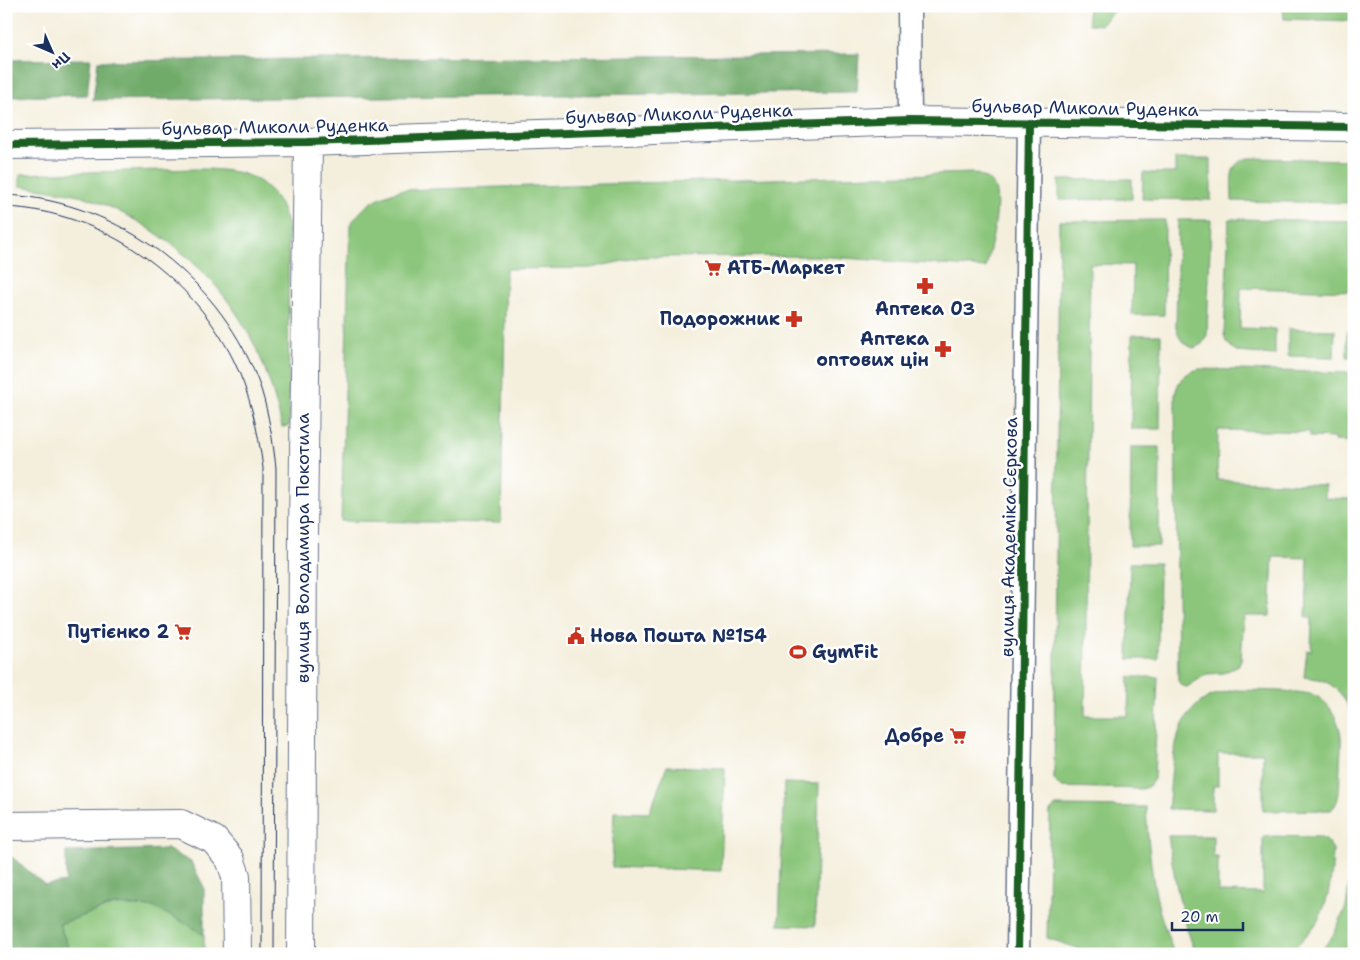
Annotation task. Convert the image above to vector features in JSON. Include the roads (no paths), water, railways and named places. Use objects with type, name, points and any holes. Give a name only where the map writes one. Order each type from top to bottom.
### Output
[{"type":"street","points":[[909,6],[910,121]]},
{"type":"street","name":"бульвар Миколи Руденка","points":[[6,145],[308,142],[910,121],[1354,127]]},
{"type":"street","name":"вулиця Академіка Сєркова","points":[[1018,954],[1029,122]]},
{"type":"street","name":"вулиця Володимира Покотила","points":[[301,954],[303,533],[308,142]]},
{"type":"street","points":[[6,826],[181,824],[214,840],[230,859],[236,876],[237,954]]},
{"type":"tram line","points":[[6,195],[48,200],[89,212],[127,230],[162,254],[194,282],[222,314],[244,350],[261,389],[270,428],[276,468],[274,954]]},
{"type":"tram line","points":[[6,207],[41,211],[76,221],[108,235],[139,253],[168,275],[193,300],[215,329],[233,359],[249,398],[259,440],[263,468],[262,954]]},
{"type":"place","name":"АТБ-Маркет","points":[[713,268]]},
{"type":"place","name":"Аптека 03","points":[[925,286]]},
{"type":"place","name":"Подорожник","points":[[794,319]]},
{"type":"place","name":"Аптека оптових цін","points":[[943,349]]},
{"type":"place","name":"Путієнко 2","points":[[183,632]]},
{"type":"place","name":"Нова Пошта №154","points":[[576,636]]},
{"type":"place","name":"GymFit","points":[[798,652]]},
{"type":"place","name":"Добре","points":[[958,736]]}]
